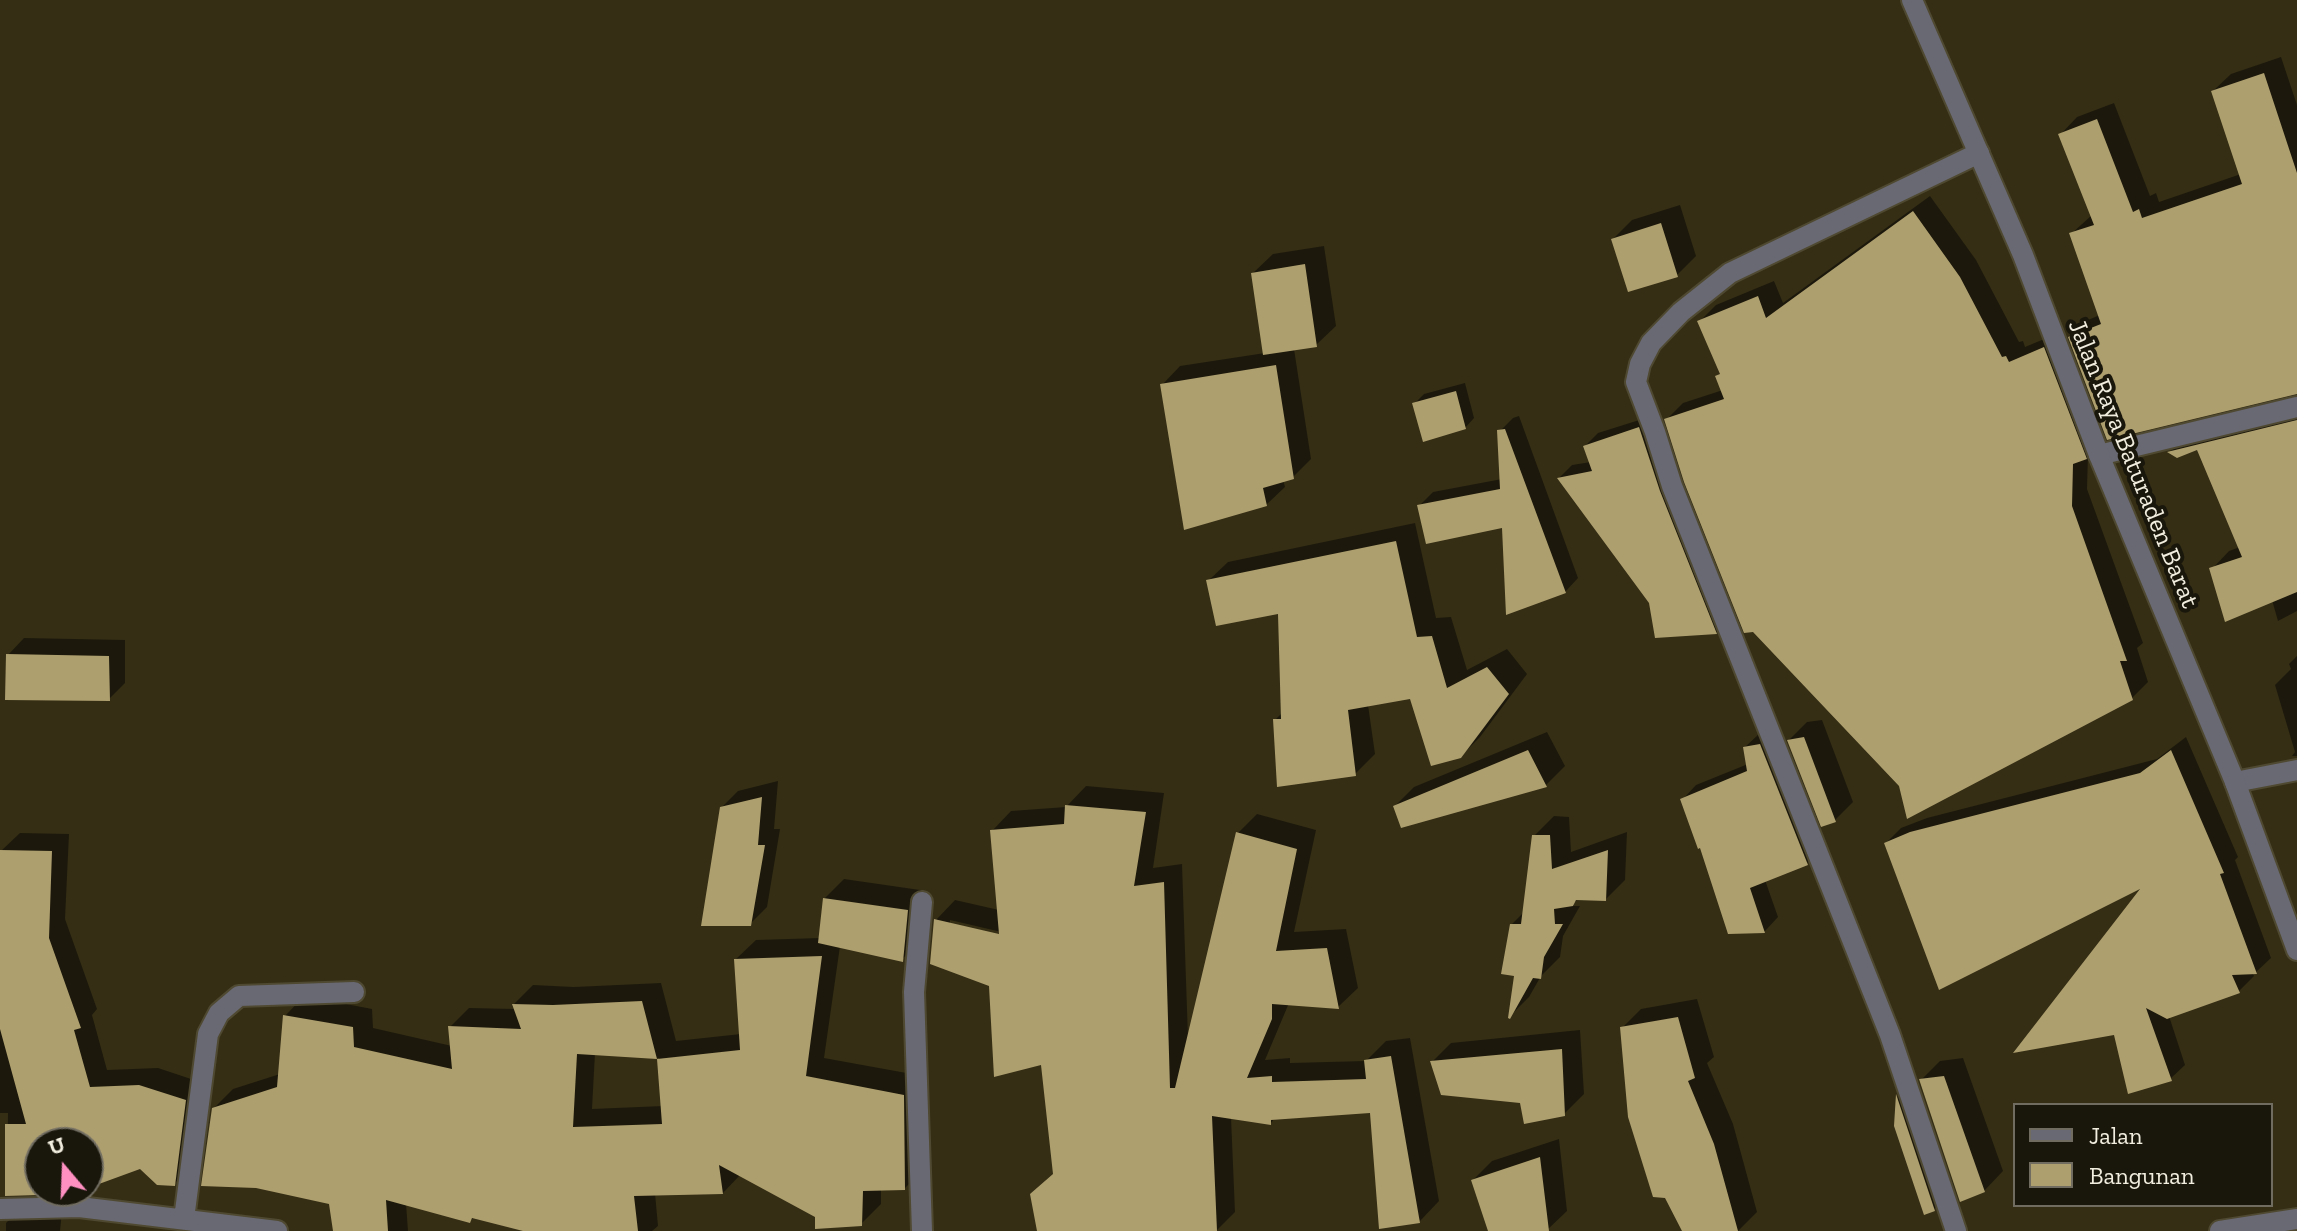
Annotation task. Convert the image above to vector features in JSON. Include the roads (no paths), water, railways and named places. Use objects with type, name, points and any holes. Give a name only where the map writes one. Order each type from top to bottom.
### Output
[{"type":"street","name":"Jalan Raya Baturaden Barat","points":[[1912,0],[2023,255],[2099,455],[2235,782],[2297,950]]},
{"type":"street","points":[[1956,1231],[1890,1035],[1678,500],[1636,382],[1640,364],[1651,343],[1681,312],[1730,273],[1979,153]]},
{"type":"street","points":[[2099,455],[2297,407]]},
{"type":"street","points":[[2235,782],[2297,770]]},
{"type":"street","points":[[922,902],[914,992],[922,1231]]},
{"type":"street","points":[[184,1219],[208,1034],[219,1013],[239,996],[354,992]]},
{"type":"street","points":[[0,1209],[79,1207],[277,1231]]},
{"type":"street","points":[[2220,1231],[2297,1219]]}]
